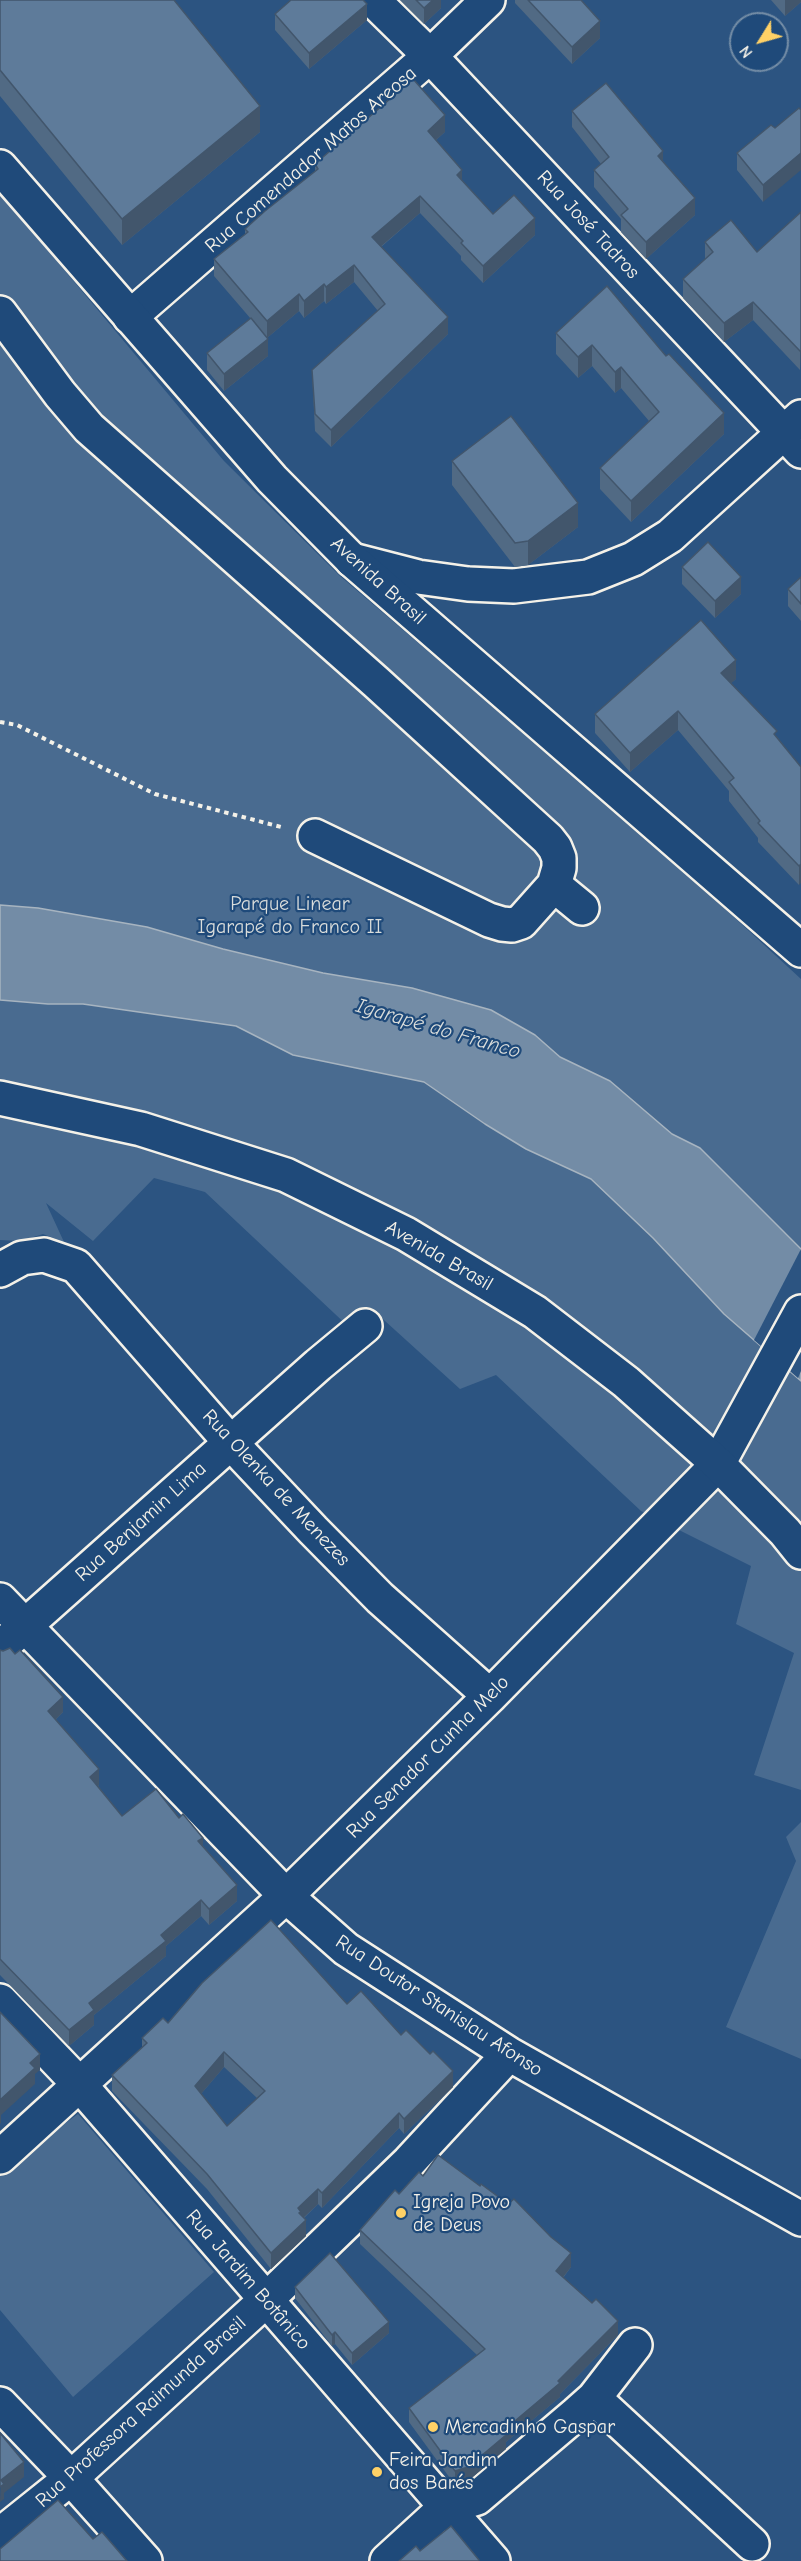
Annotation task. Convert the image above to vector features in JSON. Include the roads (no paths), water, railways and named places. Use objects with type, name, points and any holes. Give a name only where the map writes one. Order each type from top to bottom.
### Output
[{"type":"main road","name":"Rua José Tadros","points":[[373,0],[795,434]]},
{"type":"main road","name":"Rua Comendador Matos Areosa","points":[[130,317],[429,56],[488,0]]},
{"type":"main road","name":"Avenida Brasil","points":[[0,167],[272,479],[352,560],[801,950]]},
{"type":"main road","points":[[0,313],[60,394],[89,428],[358,666],[548,839],[559,858],[559,868],[554,885],[521,922],[512,925],[502,924],[489,920],[315,836]]},
{"type":"main road","points":[[352,560],[418,577],[468,584],[514,586],[588,576],[633,559],[670,536],[795,434]]},
{"type":"main road","points":[[554,885],[582,909]]},
{"type":"main road","name":"Avenida Brasil","points":[[0,1098],[141,1129],[286,1175],[406,1234],[535,1312],[626,1382],[718,1464],[801,1551]]},
{"type":"main road","name":"Rua Olenka de Menezes","points":[[0,1270],[22,1258],[44,1255],[76,1266],[231,1443],[380,1598],[490,1696]]},
{"type":"main road","name":"Rua Senador Cunha Melo","points":[[0,2157],[286,1896],[490,1696],[718,1464],[801,1312]]},
{"type":"main road","name":"Rua Benjamin Lima","points":[[0,1648],[365,1326]]},
{"type":"main road","name":"Rua Doutor Stanislau Afonso","points":[[0,1600],[286,1896],[345,1949],[509,2054],[801,2219]]},
{"type":"main road","name":"Rua Jardim Botânico","points":[[0,2001],[80,2085],[493,2561]]},
{"type":"main road","name":"Rua Professora Raimunda Brasil","points":[[0,2535],[71,2478],[266,2300],[410,2162],[509,2054]]},
{"type":"main road","points":[[387,2561],[445,2508],[477,2498],[594,2398],[635,2345]]},
{"type":"main road","points":[[594,2398],[752,2544]]},
{"type":"main road","points":[[0,2404],[71,2478],[145,2561]]},
{"type":"water","name":"Igarapé do Franco","points":[[0,905],[38,908],[147,927],[223,949],[323,973],[412,988],[491,1010],[535,1035],[560,1057],[610,1081],[672,1134],[700,1148],[801,1249],[801,1381],[724,1314],[653,1238],[591,1179],[526,1149],[424,1082],[293,1055],[236,1026],[83,1004],[0,1000]]},
{"type":"place","name":"Igreja Povo de Deus","points":[[401,2213]]},
{"type":"place","name":"Mercadinho Gaspar","points":[[433,2427]]},
{"type":"place","name":"Feira Jardim dos Barés","points":[[377,2472]]},
{"type":"park label","name":"Parque Linear Igarapé do Franco II","points":[[290,916]]}]
